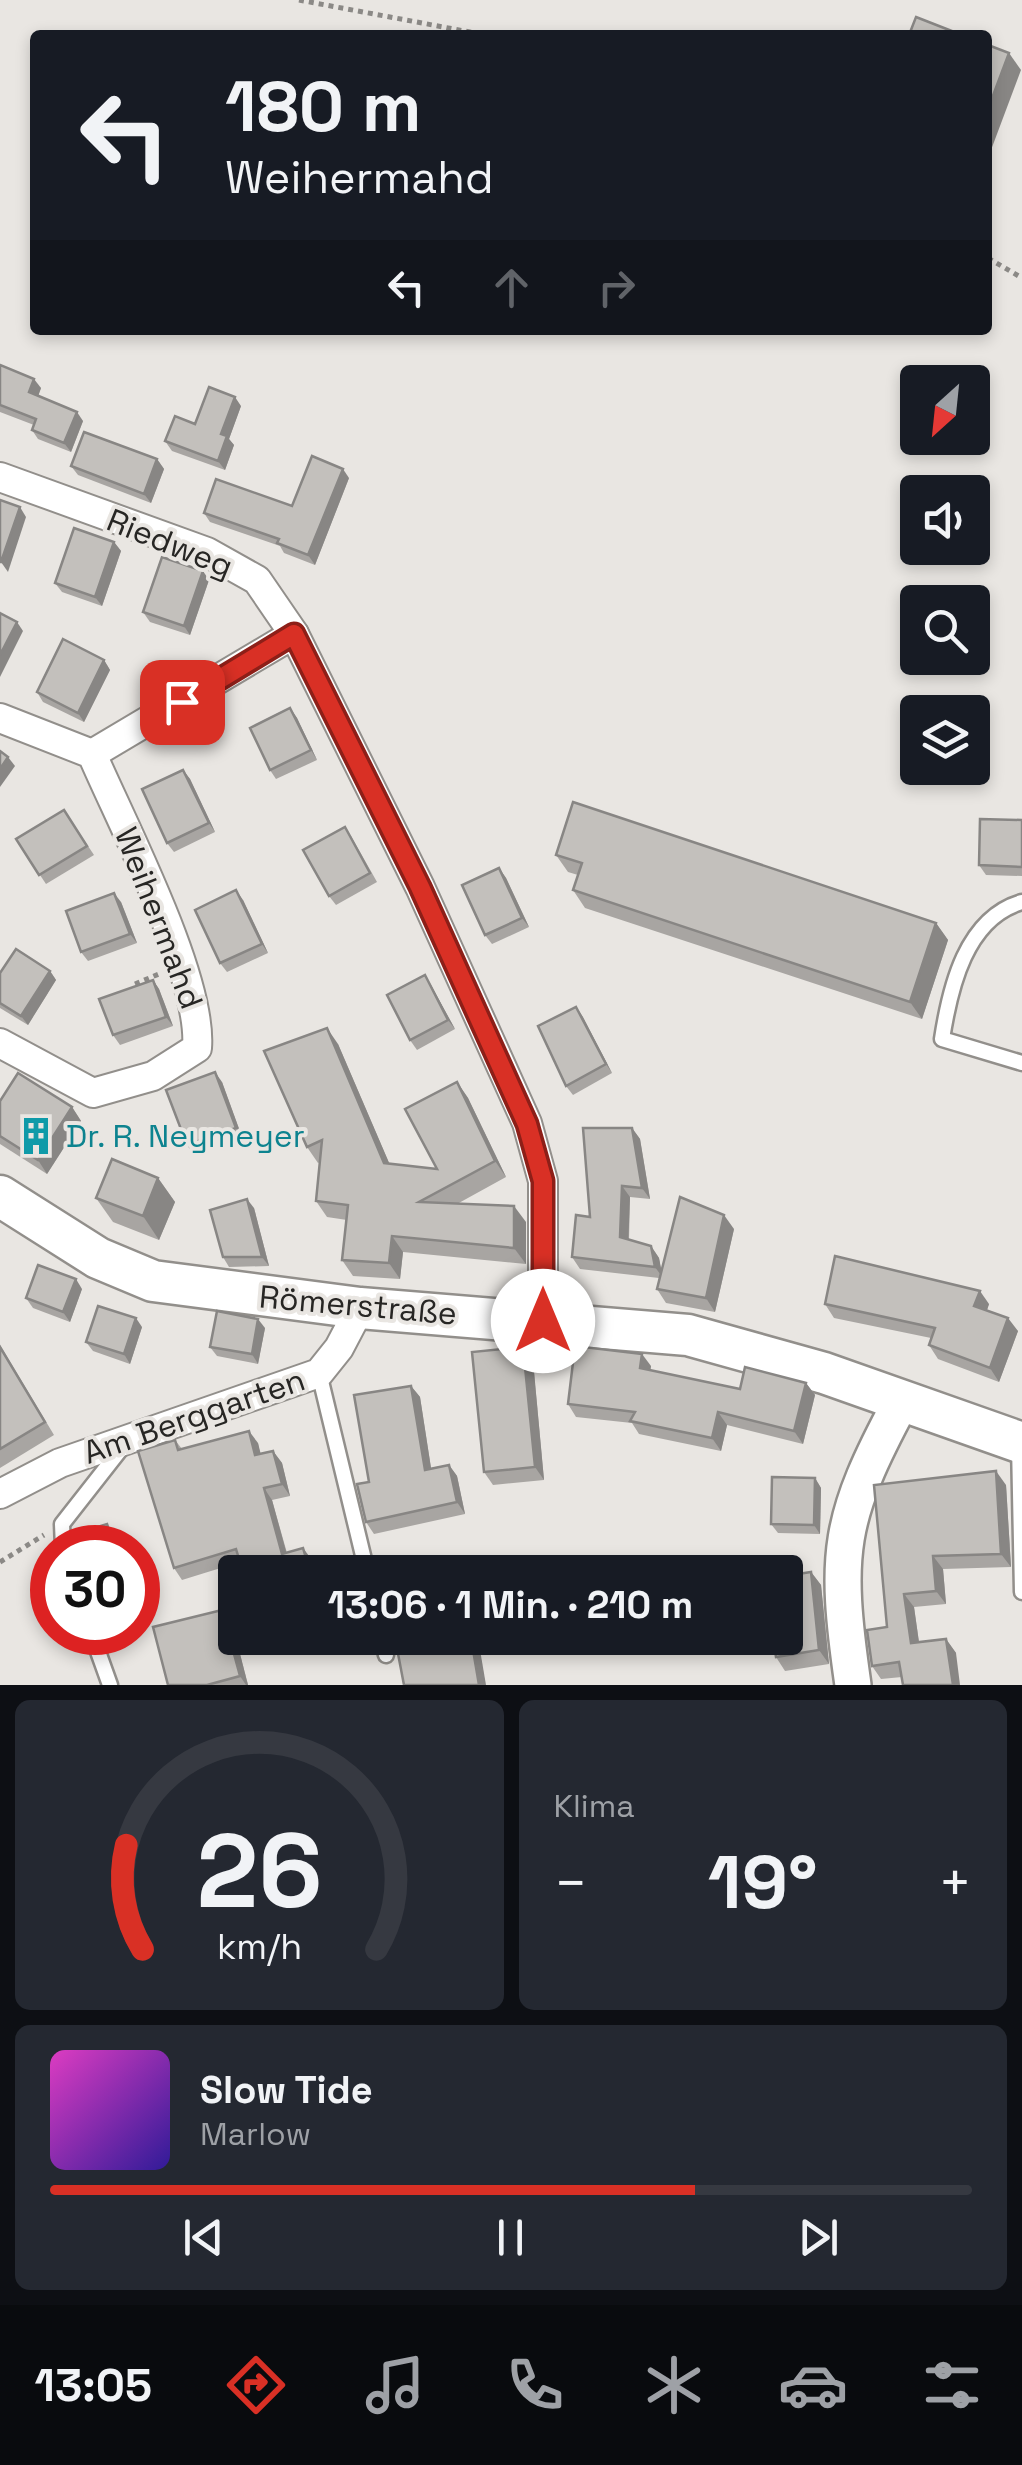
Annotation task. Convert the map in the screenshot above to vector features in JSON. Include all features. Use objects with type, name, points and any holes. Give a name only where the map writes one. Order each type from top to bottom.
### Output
[{"type":"main road","name":"Römerstraße","points":[[0,1196],[98,1258],[154,1281],[360,1308],[688,1335],[824,1373],[1021,1442]]},
{"type":"street","name":"Riedweg","points":[[0,477],[207,552],[257,580],[294,634],[420,887],[527,1124],[543,1181],[543,1321]]},
{"type":"street","points":[[0,718],[92,754],[294,634]]},
{"type":"street","name":"Weihermahd","points":[[0,1042],[92,1093],[153,1076],[197,1048],[199,1022],[162,912],[92,754]]},
{"type":"street","name":"Am Berggarten","points":[[0,1494],[60,1463],[129,1436],[319,1373],[339,1348],[360,1308]]},
{"type":"street","points":[[853,1685],[842,1581],[843,1537],[863,1474],[901,1402]]},
{"type":"lane","points":[[1022,902],[999,908],[974,934],[947,1006],[942,1039],[1022,1062]]},
{"type":"lane","points":[[319,1373],[362,1555]]},
{"type":"lane","points":[[62,1524],[104,1476],[129,1436]]},
{"type":"lane","points":[[1021,1442],[1022,1592]]},
{"type":"lane","points":[[99,1655],[110,1685]]},
{"type":"path","points":[[299,0],[459,30]]},
{"type":"path","points":[[992,260],[1022,278]]},
{"type":"path","points":[[0,1562],[62,1524]]},
{"type":"building","points":[[916,17],[949,30],[911,30]]},
{"type":"building","points":[[992,47],[1009,53],[992,98]]},
{"type":"building","points":[[0,365],[34,379],[29,392],[77,412],[64,443],[32,430],[36,419],[0,405]]},
{"type":"building","points":[[209,387],[235,397],[221,434],[227,436],[218,461],[165,441],[175,416],[195,424]]},
{"type":"building","points":[[84,432],[157,459],[144,494],[71,466]]},
{"type":"building","points":[[312,456],[343,469],[308,555],[277,543],[279,539],[204,513],[216,479],[292,506]]},
{"type":"building","points":[[0,500],[20,507],[1,562],[0,562]]},
{"type":"building","points":[[74,528],[114,542],[95,597],[55,583]]},
{"type":"building","points":[[162,557],[203,571],[184,626],[143,612]]},
{"type":"building","points":[[0,613],[17,622],[0,655]]},
{"type":"building","points":[[63,639],[104,660],[78,713],[37,692]]},
{"type":"building","points":[[290,708],[311,750],[270,770],[250,728]]},
{"type":"building","points":[[0,751],[8,757],[0,769]]},
{"type":"building","points":[[183,770],[209,823],[167,843],[142,789]]},
{"type":"building","points":[[573,802],[936,923],[910,1002],[573,890],[582,863],[556,855]]},
{"type":"building","points":[[64,810],[87,846],[39,875],[16,839]]},
{"type":"building","points":[[980,819],[1022,820],[1022,867],[979,865]]},
{"type":"building","points":[[345,827],[370,873],[329,896],[303,850]]},
{"type":"building","points":[[499,868],[522,918],[485,935],[462,885]]},
{"type":"building","points":[[236,890],[262,944],[220,963],[195,910]]},
{"type":"building","points":[[114,893],[130,934],[81,952],[66,911]]},
{"type":"building","points":[[16,949],[50,971],[21,1016],[0,1003],[0,973]]},
{"type":"building","points":[[425,975],[448,1020],[410,1040],[387,995]]},
{"type":"building","points":[[153,980],[166,1017],[113,1035],[99,999]]},
{"type":"building","points":[[576,1007],[606,1064],[566,1086],[538,1026]]},
{"type":"building","points":[[327,1028],[384,1163],[437,1169],[405,1109],[457,1082],[495,1161],[419,1202],[514,1206],[514,1248],[392,1236],[389,1263],[342,1260],[348,1205],[316,1201],[322,1140],[307,1147],[264,1051]]},
{"type":"building","points":[[215,1072],[236,1128],[187,1145],[166,1090]]},
{"type":"building","name":"Dr. R. Neymeyer","points":[[18,1073],[72,1107],[38,1160],[0,1136],[0,1101]]},
{"type":"building","points":[[583,1128],[632,1128],[642,1188],[622,1186],[620,1237],[651,1246],[655,1267],[572,1257],[576,1215],[590,1217]]},
{"type":"building","points":[[112,1159],[158,1178],[143,1216],[96,1198]]},
{"type":"building","points":[[680,1197],[724,1215],[706,1298],[657,1289]]},
{"type":"building","points":[[247,1199],[262,1257],[223,1257],[210,1210]]},
{"type":"building","points":[[835,1256],[980,1291],[974,1306],[1008,1318],[990,1368],[929,1345],[935,1328],[825,1304]]},
{"type":"building","points":[[38,1265],[76,1279],[63,1312],[26,1298]]},
{"type":"building","points":[[98,1306],[136,1318],[124,1354],[86,1342]]},
{"type":"building","points":[[217,1311],[258,1319],[252,1354],[210,1347]]},
{"type":"building","points":[[575,1346],[642,1354],[640,1368],[740,1389],[745,1367],[806,1383],[794,1431],[718,1412],[712,1438],[630,1421],[635,1412],[568,1404]]},
{"type":"building","points":[[0,1347],[45,1422],[0,1449]]},
{"type":"building","points":[[523,1347],[535,1467],[484,1472],[472,1352]]},
{"type":"building","points":[[411,1386],[425,1470],[449,1465],[457,1502],[366,1522],[357,1484],[369,1482],[354,1395]]},
{"type":"building","points":[[249,1431],[255,1455],[273,1451],[282,1484],[264,1488],[282,1554],[303,1548],[305,1555],[238,1555],[236,1549],[174,1568],[138,1451],[175,1440],[178,1450]]},
{"type":"building","points":[[996,1471],[1001,1554],[933,1556],[936,1591],[904,1594],[911,1643],[946,1639],[953,1685],[903,1685],[899,1662],[872,1666],[867,1630],[887,1627],[874,1485]]},
{"type":"building","points":[[772,1477],[815,1478],[814,1525],[771,1524]]},
{"type":"building","points":[[811,1572],[819,1650],[803,1653],[803,1573]]},
{"type":"building","points":[[218,1611],[218,1655],[234,1655],[240,1676],[207,1685],[168,1685],[160,1654],[160,1625]]},
{"type":"building","points":[[398,1655],[474,1655],[479,1685],[404,1685]]},
{"type":"place","name":"Dr. R. Neymeyer","points":[[36,1136]]},
{"type":"route","points":[[182,702],[294,634],[420,887],[527,1124],[543,1181],[543,1321]]}]
